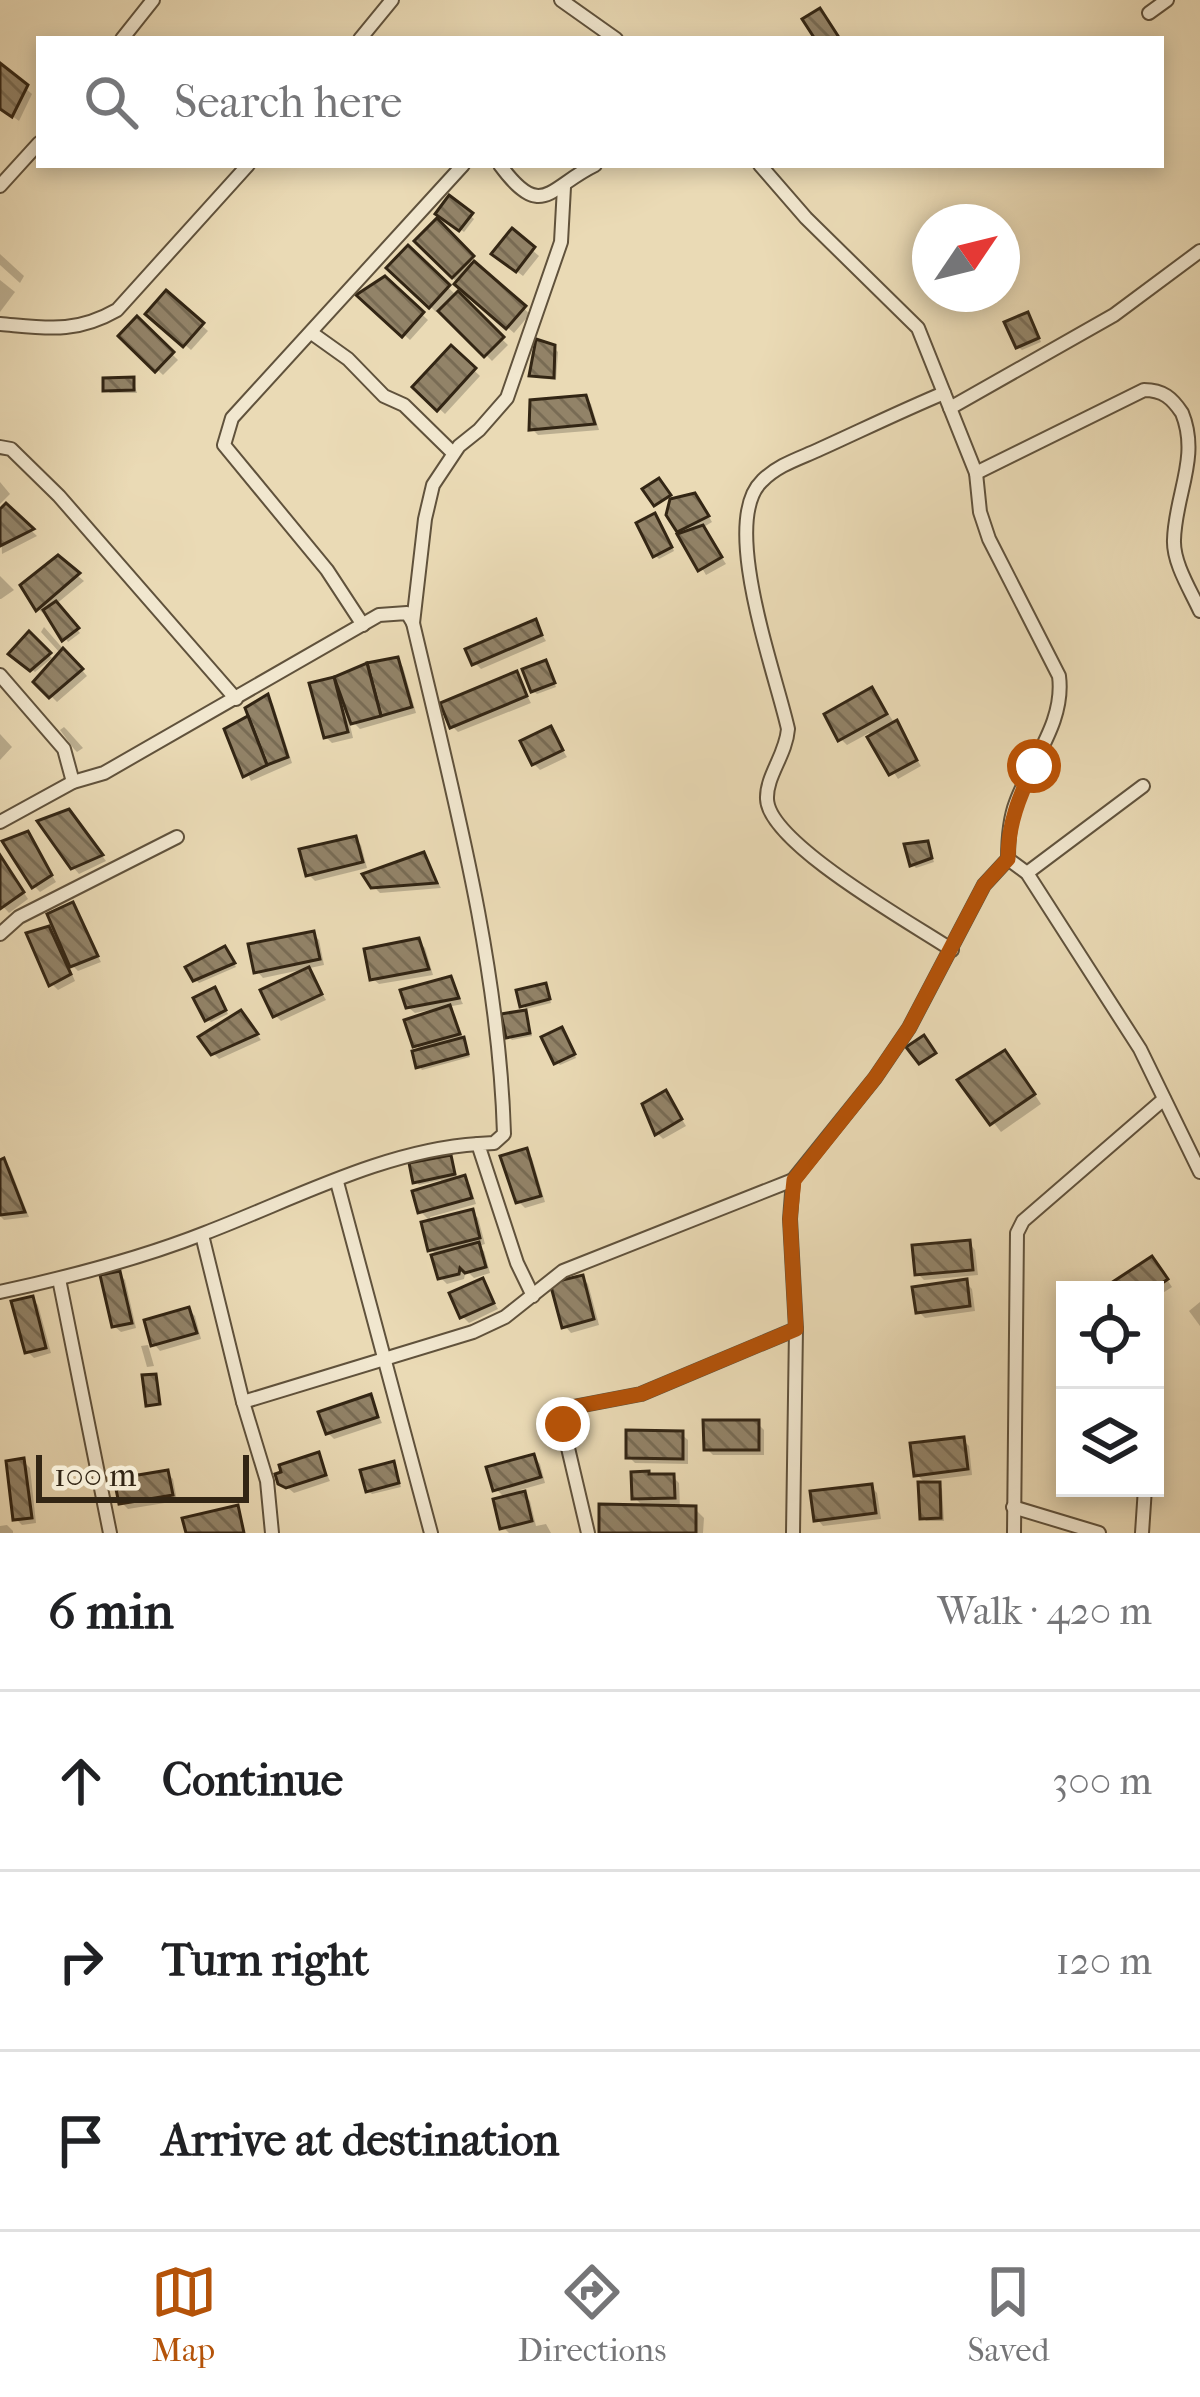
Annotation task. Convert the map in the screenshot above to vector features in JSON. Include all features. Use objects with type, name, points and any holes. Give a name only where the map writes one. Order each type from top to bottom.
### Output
[{"type":"street","points":[[124,36],[153,0]]},
{"type":"street","points":[[362,36],[392,0]]},
{"type":"street","points":[[561,0],[612,36]]},
{"type":"street","points":[[1149,13],[1167,0]]},
{"type":"street","points":[[0,186],[36,146]]},
{"type":"street","points":[[0,324],[70,329],[97,322],[117,310],[245,168]]},
{"type":"street","points":[[363,625],[327,570],[224,445],[232,418],[460,168]]},
{"type":"street","points":[[502,168],[521,192],[532,197],[564,187],[591,168]]},
{"type":"street","points":[[243,1402],[473,1332],[505,1317],[563,1271],[794,1180],[909,1028],[984,885],[1008,859],[1016,802],[1062,700],[1059,676],[989,539],[980,512],[976,473],[918,328],[806,218],[763,168]]},
{"type":"street","points":[[0,1292],[202,1235],[337,1182],[450,1146],[494,1143],[504,1134],[485,959],[413,623],[433,485],[454,453],[507,398],[561,242],[564,187]]},
{"type":"street","points":[[950,408],[1114,315],[1200,250]]},
{"type":"street","points":[[313,334],[338,350],[385,396],[404,405],[454,453]]},
{"type":"street","points":[[976,473],[1144,390],[1159,390],[1187,419],[1197,450],[1173,542],[1200,611]]},
{"type":"street","points":[[944,393],[785,463],[759,483],[746,507],[746,542],[755,607],[788,728],[787,747],[766,793],[768,809],[800,850],[952,950]]},
{"type":"street","points":[[0,447],[11,449],[58,496],[236,699]]},
{"type":"street","points":[[0,822],[74,782],[104,772],[379,615],[407,613],[413,623]]},
{"type":"street","points":[[0,675],[64,749],[74,782]]},
{"type":"street","points":[[1027,873],[1143,786]]},
{"type":"street","points":[[0,934],[19,917],[177,837]]},
{"type":"street","points":[[1008,859],[1027,873],[1140,1049],[1200,1172]]},
{"type":"street","points":[[1014,1533],[1017,1233],[1023,1221],[1164,1099]]},
{"type":"street","points":[[478,1144],[533,1296]]},
{"type":"street","points":[[793,1533],[796,1329],[790,1219],[794,1180]]},
{"type":"street","points":[[337,1182],[431,1533]]},
{"type":"street","points":[[202,1235],[267,1481],[272,1533]]},
{"type":"street","points":[[59,1279],[110,1533]]},
{"type":"street","points":[[588,1533],[560,1414],[573,1407],[641,1394],[796,1329]]},
{"type":"street","points":[[1142,1533],[1144,1497]]},
{"type":"street","points":[[1013,1507],[1099,1533]]},
{"type":"building","points":[[820,8],[838,36],[813,36],[802,19]]},
{"type":"building","points":[[0,63],[28,85],[12,117],[0,109]]},
{"type":"building","points":[[449,195],[473,213],[459,231],[435,214]]},
{"type":"building","points":[[437,218],[474,256],[452,278],[414,241]]},
{"type":"building","points":[[512,228],[535,247],[516,272],[491,254]]},
{"type":"building","points":[[408,245],[450,285],[429,308],[386,268]]},
{"type":"building","points":[[474,261],[526,306],[506,329],[454,284]]},
{"type":"building","points":[[385,276],[424,312],[402,337],[356,295]]},
{"type":"building","points":[[166,290],[204,323],[183,347],[145,314]]},
{"type":"building","points":[[458,291],[504,337],[484,357],[438,311]]},
{"type":"building","points":[[1028,312],[1039,338],[1016,348],[1004,322]]},
{"type":"building","points":[[137,316],[174,352],[155,372],[118,336]]},
{"type":"building","points":[[536,339],[555,345],[554,378],[529,376]]},
{"type":"building","points":[[451,345],[476,368],[437,411],[412,387]]},
{"type":"building","points":[[134,377],[134,390],[103,391],[103,378]]},
{"type":"building","points":[[586,395],[595,424],[529,430],[530,400]]},
{"type":"building","points":[[659,478],[671,495],[654,506],[642,489]]},
{"type":"building","points":[[695,493],[709,516],[677,532],[666,515],[670,499]]},
{"type":"building","points":[[6,503],[34,529],[0,546],[0,509]]},
{"type":"building","points":[[655,513],[672,547],[653,557],[636,523]]},
{"type":"building","points":[[703,525],[722,557],[698,571],[677,534]]},
{"type":"building","points":[[58,555],[80,573],[36,611],[20,585]]},
{"type":"building","points":[[56,601],[79,628],[62,641],[43,610]]},
{"type":"building","points":[[536,619],[542,635],[472,665],[465,649]]},
{"type":"building","points":[[29,631],[51,653],[30,671],[8,654]]},
{"type":"building","points":[[63,648],[83,669],[49,698],[33,682]]},
{"type":"building","points":[[398,657],[412,707],[381,716],[367,663]]},
{"type":"building","points":[[546,660],[555,683],[531,692],[522,669]]},
{"type":"building","points":[[367,663],[381,716],[351,724],[334,677]]},
{"type":"building","points":[[517,671],[527,696],[450,728],[440,703]]},
{"type":"building","points":[[334,677],[348,732],[324,738],[309,683]]},
{"type":"building","points":[[872,687],[887,714],[838,741],[824,714]]},
{"type":"building","points":[[268,694],[288,757],[267,765],[245,708]]},
{"type":"building","points":[[248,716],[267,765],[243,777],[224,729]]},
{"type":"building","points":[[897,720],[917,760],[889,775],[867,737]]},
{"type":"building","points":[[551,726],[563,750],[532,765],[520,741]]},
{"type":"building","points":[[69,809],[103,855],[71,869],[37,821]]},
{"type":"building","points":[[28,831],[52,875],[32,888],[2,841]]},
{"type":"building","points":[[356,836],[363,862],[306,876],[299,849]]},
{"type":"building","points":[[928,841],[932,858],[910,866],[904,844]]},
{"type":"building","points":[[424,852],[437,883],[371,888],[362,874]]},
{"type":"building","points":[[0,855],[24,892],[0,909]]},
{"type":"building","points":[[73,902],[98,956],[70,967],[47,914]]},
{"type":"building","points":[[49,926],[71,974],[49,986],[26,933]]},
{"type":"building","points":[[314,931],[320,959],[254,973],[248,944]]},
{"type":"building","points":[[419,938],[429,969],[370,980],[364,949]]},
{"type":"building","points":[[225,946],[235,963],[193,981],[185,967]]},
{"type":"building","points":[[309,967],[322,994],[273,1017],[260,990]]},
{"type":"building","points":[[451,976],[459,998],[406,1008],[400,990]]},
{"type":"building","points":[[546,983],[550,999],[520,1007],[516,990]]},
{"type":"building","points":[[215,987],[226,1010],[205,1021],[193,998]]},
{"type":"building","points":[[450,1005],[460,1034],[413,1047],[404,1020]]},
{"type":"building","points":[[241,1010],[258,1034],[211,1055],[198,1037]]},
{"type":"building","points":[[526,1010],[530,1033],[506,1038],[501,1014]]},
{"type":"building","points":[[562,1027],[575,1054],[554,1064],[541,1037]]},
{"type":"building","points":[[924,1035],[936,1053],[919,1064],[906,1047]]},
{"type":"building","points":[[464,1037],[468,1054],[416,1068],[412,1051]]},
{"type":"building","points":[[1005,1050],[1035,1094],[990,1125],[957,1080]]},
{"type":"building","points":[[666,1090],[682,1119],[655,1135],[642,1104]]},
{"type":"building","points":[[527,1148],[541,1196],[516,1203],[500,1156]]},
{"type":"building","points":[[451,1155],[455,1174],[413,1183],[409,1163]]},
{"type":"building","points":[[4,1158],[25,1212],[0,1215],[0,1160]]},
{"type":"building","points":[[465,1175],[472,1198],[418,1213],[412,1191]]},
{"type":"building","points":[[473,1209],[480,1238],[428,1251],[421,1222]]},
{"type":"building","points":[[970,1240],[973,1270],[915,1275],[912,1245]]},
{"type":"building","points":[[479,1242],[486,1267],[465,1273],[460,1268],[459,1274],[438,1279],[431,1255]]},
{"type":"building","points":[[1152,1256],[1168,1279],[1164,1282],[1114,1281]]},
{"type":"building","points":[[120,1271],[132,1323],[112,1327],[100,1275]]},
{"type":"building","points":[[583,1275],[594,1319],[562,1328],[550,1283]]},
{"type":"building","points":[[483,1278],[494,1303],[460,1318],[449,1293]]},
{"type":"building","points":[[967,1279],[970,1306],[916,1313],[912,1287]]},
{"type":"building","points":[[33,1296],[46,1348],[25,1353],[11,1301]]},
{"type":"building","points":[[189,1307],[197,1333],[151,1346],[144,1320]]},
{"type":"building","points":[[156,1374],[160,1404],[146,1406],[142,1375]]},
{"type":"building","points":[[371,1394],[378,1417],[326,1434],[318,1412]]},
{"type":"building","points":[[703,1420],[759,1420],[759,1450],[704,1450]]},
{"type":"building","points":[[626,1430],[683,1431],[683,1459],[626,1458]]},
{"type":"building","points":[[964,1437],[968,1469],[914,1476],[910,1443]]},
{"type":"building","points":[[319,1452],[326,1475],[286,1488],[278,1484],[279,1465]]},
{"type":"building","points":[[534,1454],[541,1477],[493,1491],[486,1467]]},
{"type":"building","points":[[24,1458],[32,1518],[13,1520],[6,1461]]},
{"type":"building","points":[[394,1461],[399,1483],[366,1492],[360,1470]]},
{"type":"building","points":[[168,1470],[173,1495],[119,1504],[114,1479]]},
{"type":"building","points":[[631,1472],[674,1474],[675,1498],[632,1499]]},
{"type":"building","points":[[918,1482],[940,1482],[941,1518],[920,1519]]},
{"type":"building","points":[[872,1484],[876,1513],[814,1521],[810,1491]]},
{"type":"building","points":[[525,1491],[532,1521],[500,1529],[493,1499]]},
{"type":"building","points":[[599,1504],[696,1506],[696,1533],[599,1533]]},
{"type":"building","points":[[238,1505],[244,1533],[186,1533],[182,1518]]},
{"type":"route","points":[[563,1424],[560,1414],[573,1407],[641,1394],[796,1329],[790,1219],[794,1180],[909,1028],[984,885],[1008,859],[1016,802],[1034,766]]}]
